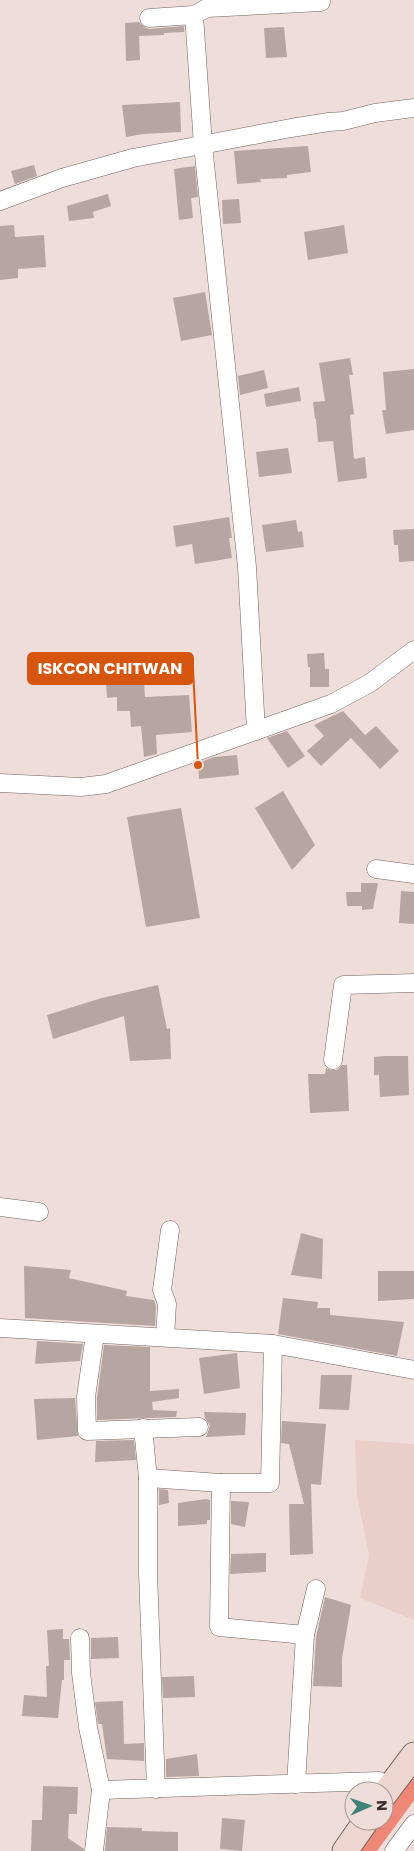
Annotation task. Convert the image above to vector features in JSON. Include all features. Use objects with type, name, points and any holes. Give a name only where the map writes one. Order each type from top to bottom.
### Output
[{"type":"main road","points":[[394,1782],[414,1755]]},
{"type":"main road","points":[[345,1851],[359,1831]]},
{"type":"street","points":[[149,18],[194,16],[207,8],[321,2]]},
{"type":"street","points":[[194,16],[203,145],[246,567],[256,731]]},
{"type":"street","points":[[0,201],[62,178],[133,158],[283,130],[343,121],[375,113],[414,108]]},
{"type":"street","points":[[0,783],[81,787],[106,784],[331,704],[370,683],[414,650]]},
{"type":"street","points":[[376,869],[414,874]]},
{"type":"street","points":[[333,1060],[343,985],[414,983]]},
{"type":"street","points":[[0,1207],[39,1212]]},
{"type":"street","points":[[165,1337],[168,1304],[162,1290],[170,1230]]},
{"type":"street","points":[[0,1328],[273,1344],[414,1370]]},
{"type":"street","points":[[95,1334],[86,1397],[87,1431],[199,1427]]},
{"type":"street","points":[[148,1478],[221,1483],[270,1483],[273,1344]]},
{"type":"street","points":[[143,1428],[148,1478],[148,1573],[156,1789]]},
{"type":"street","points":[[221,1483],[219,1627],[305,1635]]},
{"type":"street","points":[[296,1784],[305,1635],[316,1589]]},
{"type":"street","points":[[80,1638],[81,1673],[88,1727],[101,1790],[94,1851]]},
{"type":"street","points":[[101,1790],[344,1783]]},
{"type":"street","points":[[394,1851],[414,1824]]},
{"type":"shaded area","points":[[355,1440],[414,1444],[414,1620],[360,1598],[369,1555],[357,1496]]},
{"type":"building","points":[[139,22],[149,29],[184,26],[184,32],[139,36],[140,60],[126,61],[125,23]]},
{"type":"building","points":[[284,27],[287,57],[266,58],[264,28]]},
{"type":"building","points":[[180,102],[181,132],[126,137],[122,105]]},
{"type":"building","points":[[308,146],[311,172],[287,175],[287,178],[260,179],[261,182],[237,184],[234,151]]},
{"type":"building","points":[[34,165],[37,176],[15,184],[11,171]]},
{"type":"building","points":[[195,166],[198,197],[191,198],[193,218],[179,220],[174,169]]},
{"type":"building","points":[[108,194],[111,206],[93,212],[94,218],[69,221],[67,206]]},
{"type":"building","points":[[239,199],[241,223],[223,224],[222,200]]},
{"type":"building","points":[[14,225],[15,237],[44,235],[46,267],[18,269],[18,278],[0,280],[0,226]]},
{"type":"building","points":[[344,225],[348,253],[308,260],[304,232]]},
{"type":"building","points":[[205,292],[212,335],[181,341],[173,298]]},
{"type":"building","points":[[350,358],[353,375],[349,375],[354,414],[350,415],[354,459],[365,457],[367,478],[338,482],[333,441],[318,442],[313,402],[325,401],[319,363]]},
{"type":"building","points":[[414,369],[414,430],[386,434],[382,410],[386,410],[383,372]]},
{"type":"building","points":[[264,370],[268,388],[240,395],[238,376]]},
{"type":"building","points":[[299,387],[301,401],[266,407],[264,394]]},
{"type":"building","points":[[288,448],[292,473],[259,477],[256,452]]},
{"type":"building","points":[[229,517],[232,538],[229,538],[232,558],[195,564],[192,544],[176,547],[173,526]]},
{"type":"building","points":[[296,520],[298,532],[302,531],[304,547],[266,552],[262,525]]},
{"type":"building","points":[[414,529],[414,561],[399,562],[398,545],[394,545],[393,530]]},
{"type":"building","points":[[324,653],[325,669],[329,669],[329,687],[310,687],[310,667],[308,667],[307,654]]},
{"type":"building","points":[[144,680],[145,697],[189,695],[192,732],[156,735],[157,754],[144,757],[141,726],[131,727],[130,711],[117,711],[117,697],[107,698],[106,683]]},
{"type":"building","points":[[343,711],[365,735],[376,726],[399,751],[380,769],[351,738],[321,766],[307,751],[324,736],[314,725]]},
{"type":"building","points":[[287,731],[305,756],[288,768],[267,738]]},
{"type":"building","points":[[237,755],[239,775],[199,779],[198,763],[214,757]]},
{"type":"building","points":[[283,791],[315,845],[292,870],[255,808]]},
{"type":"building","points":[[181,808],[200,918],[146,927],[127,817]]},
{"type":"building","points":[[361,883],[378,883],[373,909],[362,910],[362,906],[347,906],[346,892],[361,892]]},
{"type":"building","points":[[401,891],[414,892],[414,924],[399,923]]},
{"type":"building","points":[[158,985],[167,1029],[170,1028],[171,1059],[130,1061],[124,1016],[53,1039],[47,1015],[102,998]]},
{"type":"building","points":[[408,1056],[409,1095],[380,1097],[379,1075],[374,1075],[374,1057]]},
{"type":"building","points":[[342,1065],[347,1065],[349,1111],[310,1113],[308,1074],[325,1074],[326,1068],[337,1070]]},
{"type":"building","points":[[301,1233],[323,1239],[322,1279],[291,1275]]},
{"type":"building","points":[[24,1266],[71,1270],[69,1278],[127,1291],[126,1296],[154,1300],[156,1306],[155,1326],[25,1318]]},
{"type":"building","points":[[378,1271],[414,1271],[414,1299],[378,1301]]},
{"type":"building","points":[[283,1298],[318,1302],[317,1308],[330,1308],[330,1315],[404,1322],[397,1356],[278,1334]]},
{"type":"building","points":[[37,1341],[83,1344],[80,1361],[35,1364]]},
{"type":"building","points":[[104,1345],[150,1347],[150,1391],[179,1389],[179,1398],[152,1402],[153,1410],[177,1411],[176,1417],[97,1420],[97,1398]]},
{"type":"building","points":[[237,1353],[240,1388],[204,1394],[199,1358]]},
{"type":"building","points":[[321,1375],[352,1375],[349,1410],[319,1409]]},
{"type":"building","points":[[75,1398],[78,1436],[37,1440],[34,1399]]},
{"type":"building","points":[[204,1412],[246,1413],[245,1435],[206,1437],[210,1426]]},
{"type":"building","points":[[282,1421],[326,1424],[321,1485],[311,1484],[313,1554],[290,1555],[289,1504],[304,1504],[289,1444],[281,1443]]},
{"type":"building","points":[[134,1440],[136,1460],[95,1462],[96,1441]]},
{"type":"building","points":[[159,1489],[168,1490],[169,1503],[159,1505]]},
{"type":"building","points":[[210,1500],[210,1520],[207,1520],[207,1524],[178,1526],[178,1503]]},
{"type":"building","points":[[231,1501],[249,1502],[245,1527],[231,1524]]},
{"type":"building","points":[[266,1553],[266,1572],[230,1574],[231,1554]]},
{"type":"building","points":[[325,1597],[351,1605],[342,1658],[342,1687],[313,1686],[316,1637]]},
{"type":"building","points":[[63,1629],[63,1639],[69,1639],[70,1660],[64,1660],[64,1680],[62,1680],[58,1718],[22,1716],[24,1695],[47,1697],[46,1666],[49,1666],[47,1630]]},
{"type":"building","points":[[118,1637],[119,1658],[91,1659],[91,1638]]},
{"type":"building","points":[[194,1676],[195,1697],[163,1698],[162,1677]]},
{"type":"building","points":[[123,1701],[124,1744],[144,1743],[144,1761],[107,1759],[102,1724],[98,1724],[95,1702]]},
{"type":"building","points":[[197,1754],[199,1776],[166,1777],[166,1759]]},
{"type":"building","points":[[43,1786],[78,1787],[77,1814],[69,1814],[68,1838],[84,1849],[84,1851],[31,1851],[32,1820],[42,1820]]},
{"type":"building","points":[[222,1818],[245,1820],[242,1851],[220,1849]]},
{"type":"building","points":[[107,1827],[142,1828],[142,1831],[178,1832],[178,1851],[105,1851]]},
{"type":"waterway","points":[[367,1851],[414,1787]]},
{"type":"place","name":"ISKCON CHITWAN","points":[[198,765]]}]
